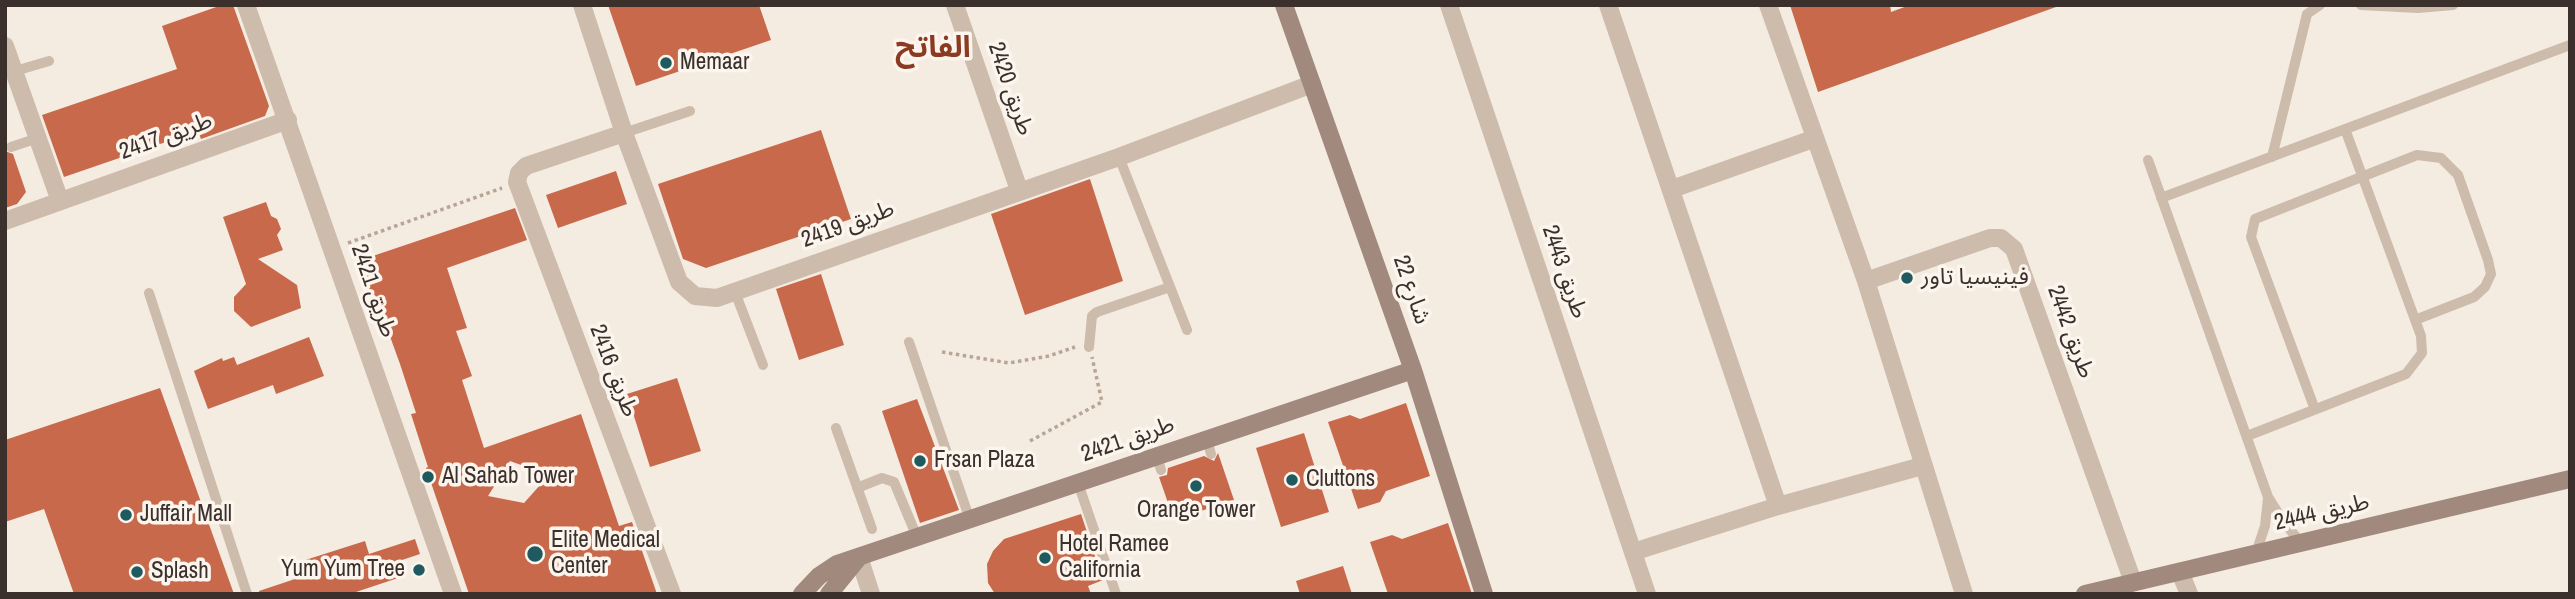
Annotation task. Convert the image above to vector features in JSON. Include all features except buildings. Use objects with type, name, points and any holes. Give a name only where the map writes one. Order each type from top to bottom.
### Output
[{"type":"street","name":"طريق 2421","points":[[246,5],[453,594]]},
{"type":"street","name":"طريق 2419","points":[[582,5],[624,133],[679,282],[695,296],[717,298],[1003,200],[1019,190],[1067,177],[1312,84]]},
{"type":"street","name":"طريق 2420","points":[[955,5],[1019,190]]},
{"type":"street","name":"شارع 22","points":[[1284,5],[1413,370],[1484,594]]},
{"type":"street","points":[[1608,5],[1778,506]]},
{"type":"street","points":[[1768,5],[1813,139],[1866,281],[1964,594]]},
{"type":"street","name":"طريق 2443","points":[[1451,6],[1647,594]]},
{"type":"street","points":[[5,46],[10,72],[38,138],[60,201]]},
{"type":"street","name":"طريق 2417","points":[[5,220],[288,120]]},
{"type":"street","points":[[522,174],[624,133]]},
{"type":"street","points":[[1672,189],[1813,139]]},
{"type":"street","name":"طريق 2416","points":[[522,174],[672,594]]},
{"type":"street","name":"طريق 2442","points":[[1866,281],[1990,238],[2001,238],[2014,249],[2133,582]]},
{"type":"street","name":"طريق 2421","points":[[802,594],[819,576],[837,564],[1078,483],[1159,464],[1413,370]]},
{"type":"street","points":[[1633,552],[1778,506],[1922,466]]},
{"type":"street","name":"طريق 2444","points":[[2085,594],[2570,479]]},
{"type":"street","points":[[831,592],[859,557]]},
{"type":"street","points":[[859,557],[871,594]]},
{"type":"street","points":[[2180,572],[2189,594]]},
{"type":"lane","points":[[2272,157],[2307,14],[2320,5]]},
{"type":"lane","points":[[2361,5],[2393,8],[2453,5]]},
{"type":"lane","points":[[2161,198],[2570,46]]},
{"type":"lane","points":[[10,72],[49,61]]},
{"type":"lane","points":[[624,133],[691,111]]},
{"type":"lane","points":[[2246,436],[2413,369],[2422,353],[2423,345],[2415,320],[2345,130]]},
{"type":"lane","points":[[11,147],[38,138]]},
{"type":"lane","points":[[2314,407],[2251,237],[2252,224],[2260,215],[2425,154],[2441,158],[2458,174],[2491,267],[2489,281],[2474,297],[2415,320]]},
{"type":"lane","points":[[1119,156],[1187,330]]},
{"type":"lane","points":[[2148,160],[2268,497],[2283,522],[2301,543]]},
{"type":"lane","points":[[1089,347],[1092,316],[1097,312],[1170,287]]},
{"type":"lane","points":[[735,292],[763,365]]},
{"type":"lane","points":[[149,293],[247,594]]},
{"type":"lane","points":[[909,342],[970,520]]},
{"type":"lane","points":[[836,428],[872,529]]},
{"type":"lane","points":[[857,488],[882,478],[891,480],[917,537]]},
{"type":"lane","points":[[1078,483],[1115,594]]},
{"type":"lane","points":[[2256,553],[2265,526],[2268,497]]},
{"type":"path","points":[[332,248],[522,174]]},
{"type":"path","points":[[942,352],[1009,363],[1049,356],[1077,346],[1089,347],[1102,402],[1030,440]]},
{"type":"place","name":"Memaar","points":[[666,63]]},
{"type":"place","name":"فينيسيا تاور","points":[[1907,278]]},
{"type":"place","name":"Frsan Plaza","points":[[920,461]]},
{"type":"place","name":"Al Sahab Tower","points":[[428,477]]},
{"type":"place","name":"Cluttons","points":[[1292,480]]},
{"type":"place","name":"Orange Tower","points":[[1196,486]]},
{"type":"place","name":"Juffair Mall","points":[[126,515]]},
{"type":"place","name":"Elite Medical Center","points":[[535,554]]},
{"type":"place","name":"Hotel Ramee California","points":[[1045,558]]},
{"type":"place","name":"Yum Yum Tree","points":[[419,570]]},
{"type":"place","name":"Splash","points":[[137,572]]},
{"type":"district","name":"الفاتح","points":[[933,49]]}]
